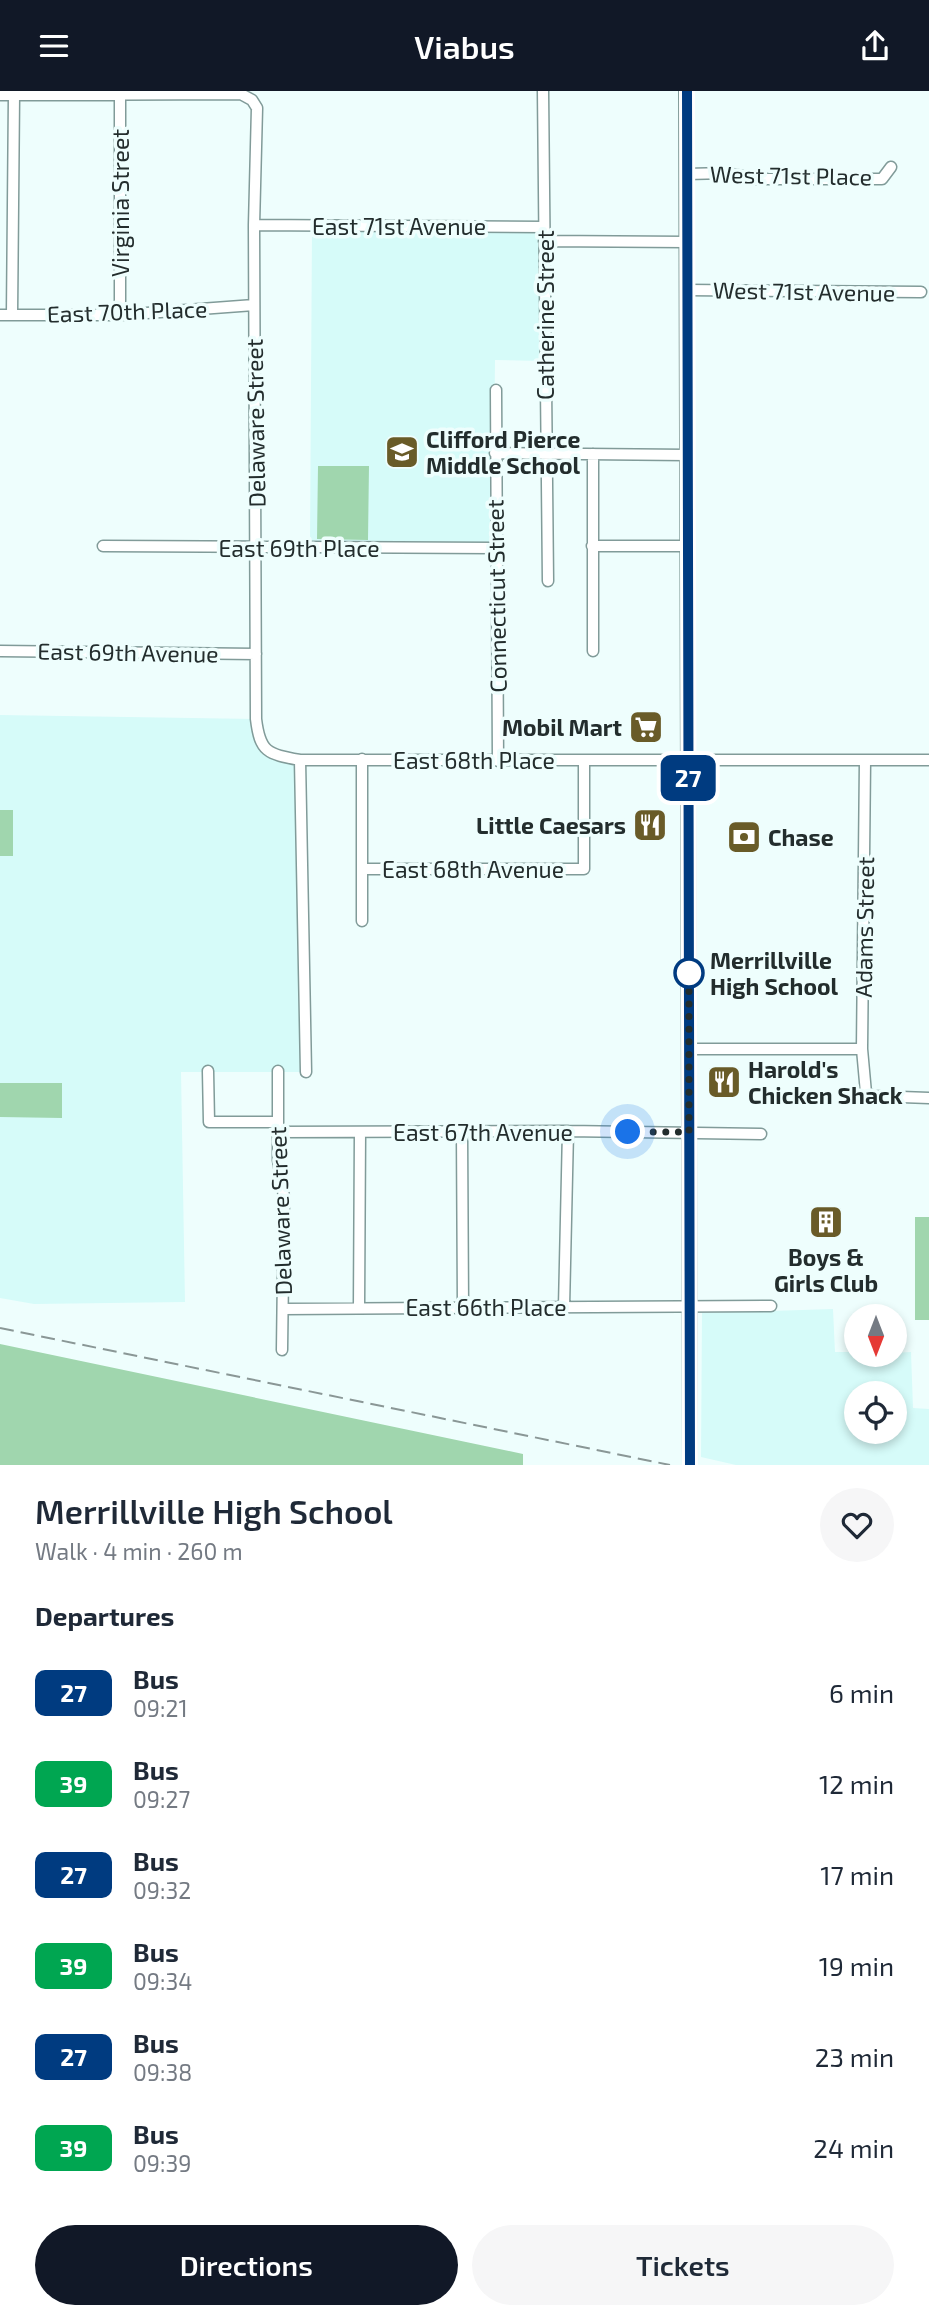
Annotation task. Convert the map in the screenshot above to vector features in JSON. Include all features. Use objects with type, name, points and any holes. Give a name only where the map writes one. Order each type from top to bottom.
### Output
[{"type":"main road","points":[[687,91],[690,1465]]},
{"type":"street","name":"Catherine Street","points":[[543,91],[548,581]]},
{"type":"street","points":[[0,95],[120,93]]},
{"type":"street","name":"Delaware Street","points":[[120,93],[241,94],[252,100],[257,108],[254,225],[256,719],[258,739],[262,747]]},
{"type":"street","name":"Virginia Street","points":[[120,93],[120,315]]},
{"type":"street","points":[[12,315],[14,95]]},
{"type":"street","name":"West 71st Place","points":[[687,174],[726,173],[757,179],[882,179],[891,167]]},
{"type":"street","name":"East 71st Avenue","points":[[254,225],[544,227]]},
{"type":"street","points":[[544,241],[687,242]]},
{"type":"street","name":"West 71st Avenue","points":[[687,290],[921,292]]},
{"type":"street","name":"East 70th Place","points":[[0,315],[120,315],[254,305]]},
{"type":"street","name":"Connecticut Street","points":[[496,390],[498,761]]},
{"type":"street","points":[[495,453],[687,455]]},
{"type":"street","points":[[593,454],[593,651]]},
{"type":"street","points":[[592,546],[688,546]]},
{"type":"street","name":"East 69th Place","points":[[103,547],[495,548]]},
{"type":"street","name":"East 69th Avenue","points":[[0,651],[256,654]]},
{"type":"street","name":"East 68th Place","points":[[262,747],[280,757],[300,761],[929,760]]},
{"type":"street","points":[[362,759],[362,921]]},
{"type":"street","name":"East 68th Avenue","points":[[363,869],[584,869],[584,760]]},
{"type":"street","points":[[300,761],[306,1072]]},
{"type":"street","name":"Adams Street","points":[[865,761],[862,1049],[866,1093],[874,1097],[929,1098]]},
{"type":"street","points":[[689,1049],[862,1049]]},
{"type":"street","name":"East 67th Avenue","points":[[208,1071],[209,1122],[360,1132],[761,1134]]},
{"type":"street","name":"Delaware Street","points":[[278,1071],[278,1160],[284,1197],[282,1350]]},
{"type":"street","points":[[564,1307],[568,1131]]},
{"type":"street","points":[[359,1308],[360,1132]]},
{"type":"street","points":[[462,1133],[463,1307]]},
{"type":"street","name":"East 66th Place","points":[[283,1309],[771,1306]]},
{"type":"shaded area","name":"Clifford Pierce Middle School","points":[[312,229],[542,231],[542,361],[495,360],[493,544],[310,544]]},
{"type":"shaded area","points":[[0,715],[256,719],[263,747],[300,767],[306,1072],[181,1072],[185,1302],[34,1304],[0,1298]]},
{"type":"shaded area","points":[[833,1309],[835,1352],[844,1352],[844,1367],[907,1367],[907,1352],[911,1352],[913,1408],[929,1409],[929,1465],[736,1465],[701,1457],[702,1313]]},
{"type":"green space","points":[[318,466],[369,466],[368,540],[317,539]]},
{"type":"green space","points":[[0,810],[13,810],[13,856],[0,856]]},
{"type":"green space","points":[[0,1083],[62,1083],[62,1118],[0,1117]]},
{"type":"green space","points":[[915,1217],[929,1217],[929,1320],[915,1320]]},
{"type":"green space","points":[[0,1344],[523,1454],[523,1465],[0,1465]]},
{"type":"railway","points":[[0,1328],[670,1465]]},
{"type":"bus line","name":"27","points":[[687,91],[690,1465]]},
{"type":"place","name":"Clifford Pierce Middle School","points":[[402,452]]},
{"type":"place","name":"Mobil Mart","points":[[646,727]]},
{"type":"place","name":"Little Caesars","points":[[650,825]]},
{"type":"place","name":"Chase","points":[[744,837]]},
{"type":"place","name":"Merrillville High School","points":[[689,973]]},
{"type":"place","name":"Harold's Chicken Shack","points":[[724,1082]]},
{"type":"place","name":"Boys & Girls Club","points":[[826,1222]]},
{"type":"route","points":[[628,1132],[689,1132],[689,962],[689,973]]}]
